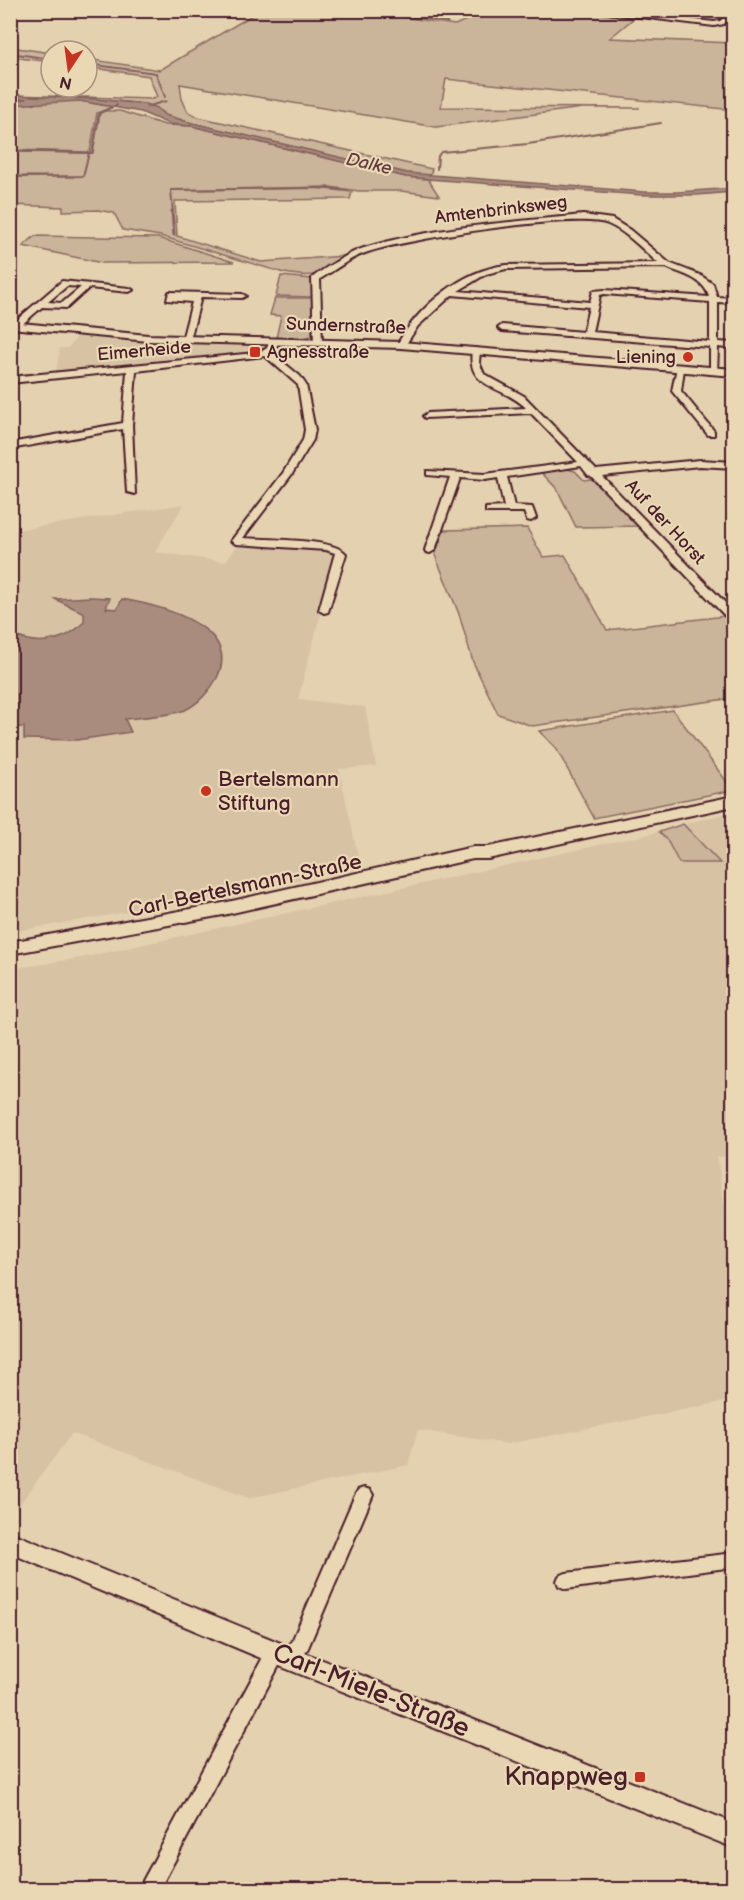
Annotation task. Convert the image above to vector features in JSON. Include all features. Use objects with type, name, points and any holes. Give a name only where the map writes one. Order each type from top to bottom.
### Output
[{"type":"main road","name":"Carl-Bertelsmann-Straße","points":[[10,948],[223,909],[477,852],[488,853],[734,801]]},
{"type":"main road","name":"Carl-Bertelsmann-Straße","points":[[10,957],[228,916],[481,857],[488,853]]},
{"type":"street","points":[[586,10],[714,24],[722,23],[734,11]]},
{"type":"street","name":"Amtenbrinksweg","points":[[318,343],[316,278],[364,250],[469,229],[583,217],[609,221],[666,265],[677,267],[704,281],[712,290],[714,300]]},
{"type":"street","points":[[401,345],[415,325],[452,293],[481,273],[506,267],[666,265]]},
{"type":"street","points":[[14,325],[65,283],[129,290]]},
{"type":"street","points":[[41,304],[64,306],[87,286]]},
{"type":"street","points":[[587,335],[596,294],[604,292],[734,302]]},
{"type":"street","points":[[452,293],[593,305]]},
{"type":"street","points":[[186,340],[198,297],[242,296]]},
{"type":"street","points":[[714,300],[714,371]]},
{"type":"street","name":"Sundernstraße","points":[[14,325],[116,337],[401,345],[734,373]]},
{"type":"street","points":[[502,328],[734,346]]},
{"type":"street","points":[[274,342],[274,346],[267,352],[297,378],[302,386],[310,430],[308,440],[287,474],[236,541],[327,547],[339,551],[341,554],[324,610]]},
{"type":"street","name":"Auf der Horst","points":[[476,351],[475,370],[483,378],[519,396],[597,474],[734,619]]},
{"type":"street","name":"Eimerheide","points":[[10,380],[220,361],[267,352]]},
{"type":"street","points":[[132,369],[127,424],[132,492]]},
{"type":"street","points":[[680,369],[676,391],[711,433]]},
{"type":"street","points":[[428,416],[533,410]]},
{"type":"street","points":[[10,446],[127,424]]},
{"type":"street","name":"Auf der Horst","points":[[554,432],[554,440],[584,473],[597,474]]},
{"type":"street","points":[[597,474],[700,463],[734,465]]},
{"type":"street","points":[[430,473],[502,475],[577,465]]},
{"type":"street","points":[[430,550],[456,475]]},
{"type":"street","points":[[502,475],[510,510]]},
{"type":"street","points":[[490,510],[528,509],[531,518]]},
{"type":"street","points":[[148,1890],[284,1656],[301,1642],[364,1496]]},
{"type":"street","name":"Carl-Miele-Straße","points":[[10,1542],[284,1656],[734,1836]]},
{"type":"street","points":[[566,1581],[734,1560]]},
{"type":"shaded area","points":[[579,10],[634,18],[610,38],[733,43],[733,110],[446,79],[441,107],[640,108],[583,108],[436,127],[180,84],[182,99],[188,112],[198,117],[432,169],[430,176],[407,173],[192,123],[165,115],[157,108],[145,104],[94,99],[153,99],[157,97],[149,76],[99,69],[99,61],[160,70],[259,11],[363,11],[455,25],[487,11]]},
{"type":"shaded area","points":[[671,11],[730,11],[719,22],[713,23],[663,19]]},
{"type":"shaded area","points":[[10,47],[39,51],[39,60],[11,57]]},
{"type":"shaded area","points":[[11,95],[39,96],[39,99],[94,99],[145,104],[157,108],[165,115],[192,123],[407,173],[644,192],[733,188],[733,192],[697,195],[642,195],[406,177],[192,126],[169,124],[141,112],[80,101],[11,105],[11,101],[27,99],[11,98]]},
{"type":"shaded area","points":[[80,101],[113,107],[97,113],[90,152],[11,150],[11,105]]},
{"type":"shaded area","points":[[120,111],[165,125],[191,126],[406,177],[428,179],[439,196],[401,191],[359,191],[330,187],[170,190],[316,188],[352,192],[350,199],[175,201],[177,236],[261,262],[345,256],[317,274],[304,276],[284,273],[160,236],[123,230],[114,213],[98,210],[63,211],[63,207],[11,205],[11,177],[74,177],[11,176],[11,152],[93,153],[100,113]]},
{"type":"shaded area","points":[[35,236],[158,238],[234,262],[102,263],[23,246]]},
{"type":"shaded area","points":[[281,276],[312,279],[312,297],[276,296]]},
{"type":"shaded area","points":[[275,298],[312,298],[312,336],[276,338],[281,316],[270,315]]},
{"type":"shaded area","points":[[78,336],[147,342],[262,347],[258,351],[237,355],[56,373],[60,348],[68,348]]},
{"type":"shaded area","points":[[567,469],[575,471],[584,480],[597,478],[642,526],[576,527],[557,489],[541,472]]},
{"type":"shaded area","points":[[184,504],[155,552],[225,562],[238,545],[331,552],[336,555],[298,699],[365,707],[376,766],[339,769],[360,865],[204,901],[11,932],[11,531]]},
{"type":"shaded area","points":[[527,528],[543,557],[565,555],[607,630],[725,616],[733,625],[733,698],[532,726],[498,714],[473,662],[459,614],[435,555],[444,530]]},
{"type":"shaded area","points":[[110,598],[106,608],[117,609],[122,599],[155,606],[192,621],[207,631],[218,644],[222,660],[217,678],[203,697],[185,710],[164,715],[125,719],[131,732],[77,740],[24,739],[24,727],[11,728],[11,633],[20,638],[39,641],[49,641],[68,634],[84,622],[84,613],[55,599]]},
{"type":"shaded area","points":[[673,710],[733,790],[594,818],[556,748],[539,731]]},
{"type":"shaded area","points":[[733,812],[734,1156],[717,1157],[734,1269],[733,1400],[507,1444],[418,1430],[408,1465],[249,1498],[72,1433],[11,1516],[11,969],[81,958],[659,832],[667,840],[679,863],[719,863],[683,824]]},
{"type":"shaded area","points":[[683,824],[720,863],[679,863],[667,840],[659,832]]},
{"type":"waterway","points":[[372,10],[447,22]]},
{"type":"waterway","points":[[10,53],[39,57]]},
{"type":"waterway","points":[[99,66],[156,73],[165,97]]},
{"type":"waterway","points":[[146,107],[166,101]]},
{"type":"waterway","points":[[10,151],[92,153],[99,113],[117,105]]},
{"type":"waterway","points":[[437,169],[438,156],[441,152],[528,144],[661,123]]},
{"type":"waterway","points":[[10,177],[83,176],[89,153]]},
{"type":"waterway","points":[[173,213],[171,190],[316,188],[349,190]]},
{"type":"waterway","points":[[172,211],[174,235]]},
{"type":"place","name":"Agnesstraße","points":[[255,352]]},
{"type":"place","name":"Liening","points":[[688,357]]},
{"type":"place","name":"Bertelsmann Stiftung","points":[[206,791]]},
{"type":"place","name":"Knappweg","points":[[640,1777]]},
{"type":"water label","name":"Dalke","points":[[369,164]]}]
